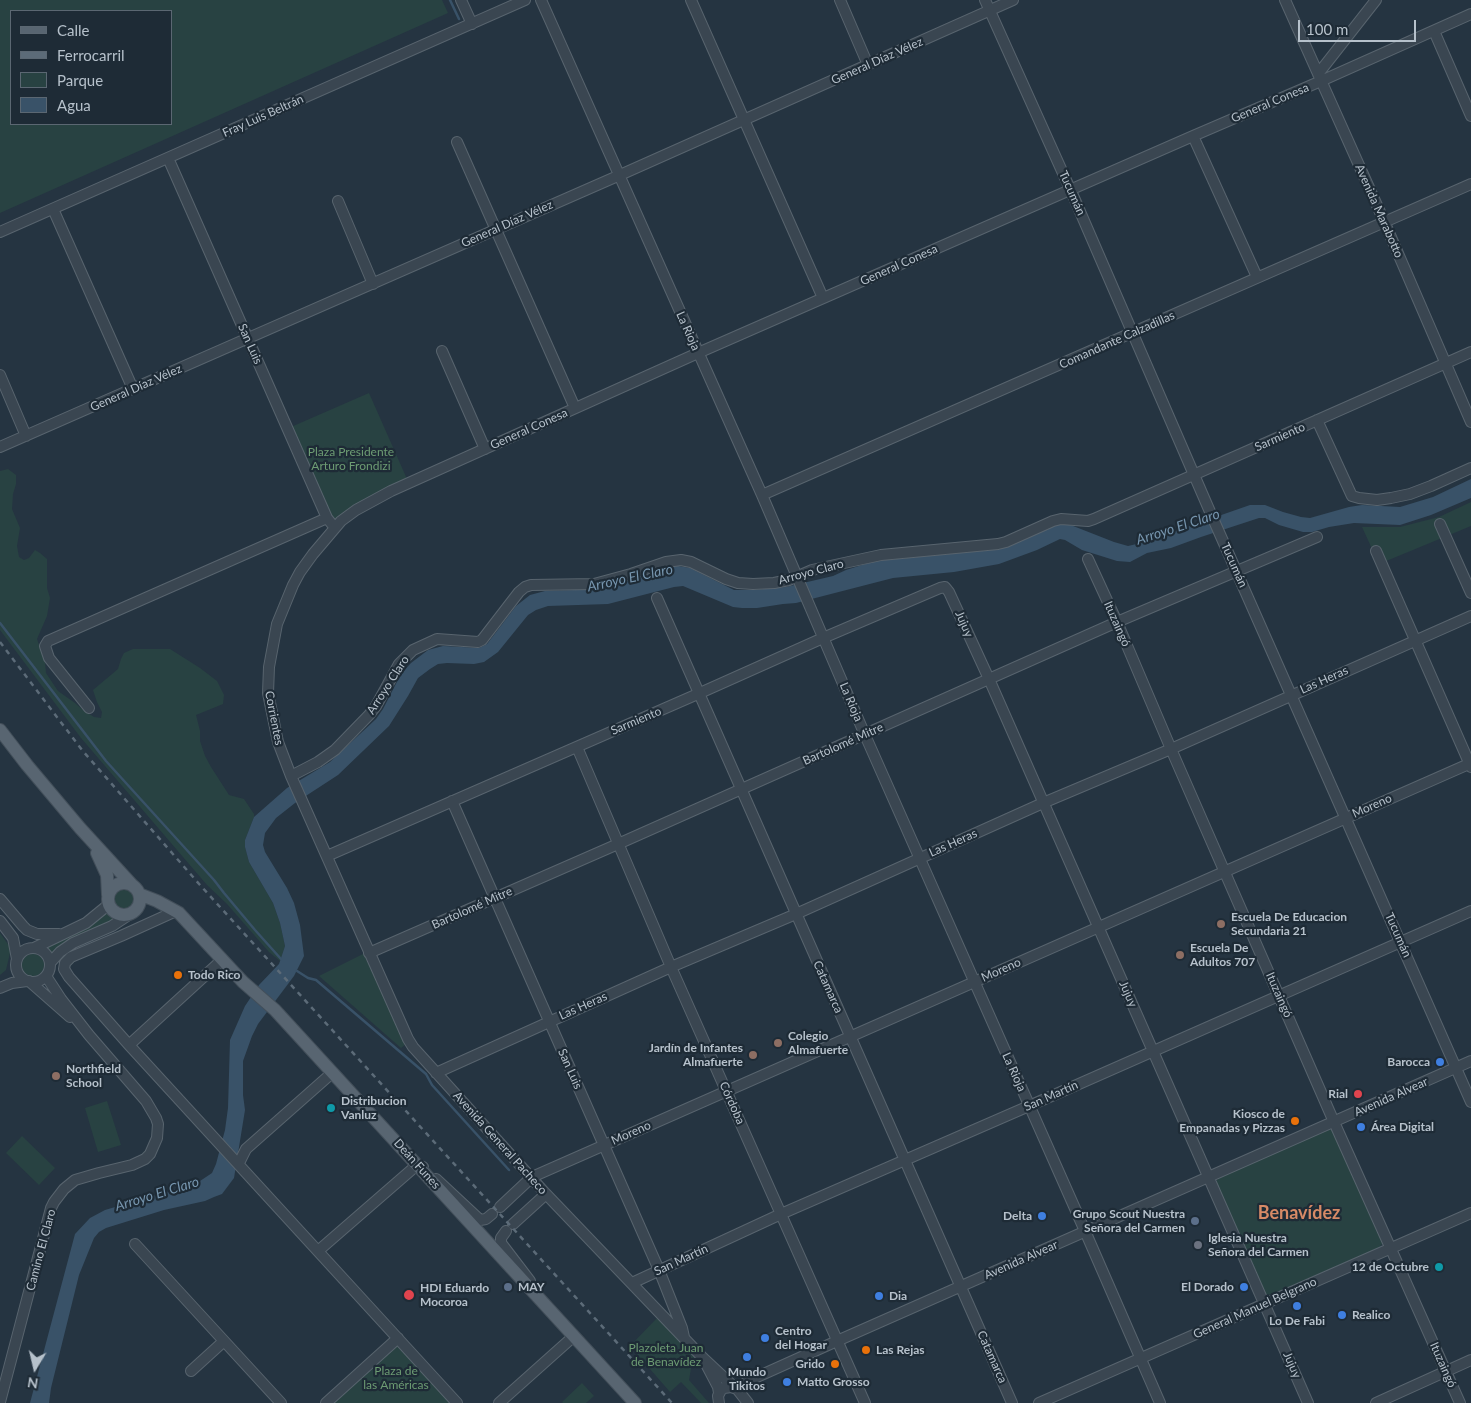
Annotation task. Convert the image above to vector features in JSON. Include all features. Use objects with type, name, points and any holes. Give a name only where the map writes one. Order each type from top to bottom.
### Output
[{"type":"main road","points":[[0,730],[80,828],[137,891],[139,905],[133,912]]},
{"type":"main road","points":[[80,828],[105,868],[109,882],[108,901],[111,910],[120,915],[152,904],[174,910]]},
{"type":"main road","points":[[108,901],[112,889],[120,884],[125,884],[137,891]]},
{"type":"main road","name":"Deán Funes","points":[[137,891],[174,910],[184,918],[222,960],[275,1010],[635,1403]]},
{"type":"street","points":[[461,0],[472,24]]},
{"type":"street","name":"Fray Luis Beltrán","points":[[0,232],[525,0]]},
{"type":"street","name":"La Rioja","points":[[541,0],[762,495],[865,734],[1160,1403]]},
{"type":"street","points":[[690,0],[823,298]]},
{"type":"street","points":[[840,0],[868,65]]},
{"type":"street","name":"Tucumán","points":[[985,0],[1071,190],[1211,514],[1471,1102]]},
{"type":"street","name":"General Díaz Vélez","points":[[0,447],[1013,0]]},
{"type":"street","name":"Avenida Marabotto","points":[[1285,0],[1471,422]]},
{"type":"street","points":[[1319,78],[1376,0]]},
{"type":"street","name":"General Conesa","points":[[335,528],[356,510],[391,491],[698,353],[1193,136],[1319,78],[1471,14]]},
{"type":"street","points":[[1434,30],[1471,116]]},
{"type":"street","points":[[1193,136],[1257,277]]},
{"type":"street","points":[[457,142],[575,408]]},
{"type":"street","name":"San Luis","points":[[168,158],[327,518],[335,528]]},
{"type":"street","name":"Comandante Calzadillas","points":[[762,495],[1471,184]]},
{"type":"street","points":[[338,201],[373,284]]},
{"type":"street","points":[[52,209],[134,389]]},
{"type":"street","points":[[442,351],[485,449]]},
{"type":"street","name":"Sarmiento","points":[[1088,521],[1471,352]]},
{"type":"street","points":[[0,375],[26,436]]},
{"type":"street","points":[[1317,420],[1352,496],[1366,500],[1391,498],[1430,486],[1471,468]]},
{"type":"street","points":[[89,708],[49,658],[45,646],[48,641],[327,518]]},
{"type":"street","name":"Arroyo Claro","points":[[292,778],[335,750],[363,721],[376,706],[399,664],[413,650],[437,639],[478,642],[482,640],[519,592],[525,587],[538,584],[594,584],[666,562],[681,560],[691,562],[726,579],[738,582],[753,584],[774,583],[797,578],[812,570],[882,555],[998,544],[1061,519],[1088,521]]},
{"type":"street","points":[[1440,524],[1471,593]]},
{"type":"street","name":"Corrientes","points":[[327,856],[278,742],[268,693],[268,679],[271,650],[277,624],[293,585],[313,554],[335,528]]},
{"type":"street","name":"Bartolomé Mitre","points":[[369,952],[618,844],[1117,622],[1317,536]]},
{"type":"street","points":[[1376,551],[1470,764]]},
{"type":"street","name":"Ituzaingó","points":[[1088,559],[1334,1122],[1460,1403]]},
{"type":"street","name":"Sarmiento","points":[[327,856],[823,638],[945,587]]},
{"type":"street","name":"Jujuy","points":[[945,587],[950,594],[1044,803],[1308,1403]]},
{"type":"street","name":"Catamarca","points":[[657,598],[1012,1403]]},
{"type":"street","name":"Las Heras","points":[[436,1073],[671,967],[796,914],[1471,616]]},
{"type":"street","name":"Córdoba","points":[[577,747],[671,967],[865,1403]]},
{"type":"street","name":"Moreno","points":[[500,1207],[532,1177],[1470,764]]},
{"type":"street","name":"San Luis","points":[[452,801],[659,1270],[682,1328],[684,1338]]},
{"type":"street","name":"Avenida General Pacheco","points":[[327,856],[413,1047],[546,1194],[748,1403]]},
{"type":"street","points":[[0,898],[28,930],[37,934],[63,935]]},
{"type":"street","points":[[0,982],[10,976],[22,952],[86,923],[108,901]]},
{"type":"street","points":[[174,910],[121,936],[71,957],[65,962],[66,973],[457,1403]]},
{"type":"street","name":"San Martín","points":[[632,1283],[781,1214],[1471,910]]},
{"type":"street","points":[[0,988],[28,981],[38,981],[46,976],[50,962],[60,952],[112,926],[133,912]]},
{"type":"street","points":[[0,921],[13,938],[20,975],[28,981]]},
{"type":"street","points":[[34,948],[44,953],[50,962]]},
{"type":"street","points":[[130,1045],[222,960]]},
{"type":"street","name":"Camino El Claro","points":[[0,1402],[54,1202],[64,1189],[75,1180],[145,1160],[158,1138],[158,1124],[146,1101],[61,999],[46,976]]},
{"type":"street","name":"Camino El Claro","points":[[28,981],[89,1034]]},
{"type":"street","name":"Avenida Alvear","points":[[719,1398],[721,1390],[727,1387],[738,1393],[748,1381],[1471,1061]]},
{"type":"street","points":[[239,1163],[246,1149],[332,1073]]},
{"type":"street","points":[[318,1251],[417,1165],[425,1168],[480,1220],[486,1219],[492,1214]]},
{"type":"street","points":[[530,1289],[531,1283],[501,1243],[501,1238],[546,1194]]},
{"type":"street","name":"General Manuel Belgrano","points":[[1039,1403],[1471,1213]]},
{"type":"street","points":[[135,1244],[281,1403]]},
{"type":"street","points":[[499,1403],[574,1336]]},
{"type":"street","points":[[326,1403],[398,1338]]},
{"type":"street","points":[[191,1371],[224,1341]]},
{"type":"street","points":[[704,1358],[715,1381],[719,1398]]},
{"type":"street","points":[[1376,1403],[1471,1360]]},
{"type":"green space","points":[[0,0],[442,0],[448,13],[0,213]]},
{"type":"green space","name":"Plaza Presidente Arturo Frondizi","points":[[369,393],[407,479],[334,520],[331,519],[291,427]]},
{"type":"green space","points":[[8,469],[16,475],[12,509],[20,528],[17,546],[19,557],[24,560],[29,558],[35,550],[47,559],[47,588],[50,598],[47,616],[37,639],[45,663],[46,673],[58,691],[94,717],[101,718],[102,712],[93,690],[118,669],[124,653],[133,649],[170,649],[217,681],[224,695],[223,704],[196,715],[200,731],[200,741],[205,756],[229,795],[244,799],[254,814],[245,840],[245,847],[249,862],[273,903],[280,923],[285,946],[280,961],[269,952],[227,904],[207,885],[81,738],[0,630],[0,471]]},
{"type":"green space","points":[[1471,502],[1471,526],[1379,564],[1362,527],[1400,527],[1439,517]]},
{"type":"green space","points":[[123,889],[131,892],[134,900],[131,908],[123,911],[115,908],[112,900],[115,892]]},
{"type":"green space","points":[[107,910],[114,919],[51,955],[45,948],[82,931]]},
{"type":"green space","points":[[0,933],[10,947],[10,953],[6,970],[0,975]]},
{"type":"green space","points":[[365,953],[406,1044],[401,1048],[319,976]]},
{"type":"green space","points":[[33,954],[41,957],[44,965],[41,973],[33,976],[25,973],[22,965],[25,957]]},
{"type":"green space","points":[[107,1101],[121,1145],[98,1152],[85,1108]]},
{"type":"green space","points":[[1329,1129],[1333,1130],[1383,1243],[1378,1248],[1271,1295],[1266,1294],[1216,1182],[1219,1177]]},
{"type":"green space","points":[[22,1136],[55,1168],[39,1185],[6,1153]]},
{"type":"green space","name":"Plazoleta Juan de Benavídez","points":[[658,1317],[696,1357],[696,1361],[692,1363],[689,1380],[709,1403],[701,1403],[681,1382],[670,1392],[630,1346]]},
{"type":"green space","name":"Plaza de las Américas","points":[[394,1346],[400,1347],[452,1403],[333,1403]]},
{"type":"green space","points":[[582,1383],[594,1396],[586,1403],[562,1402]]},
{"type":"water","name":"Arroyo El Claro","points":[[1471,479],[1471,498],[1431,515],[1400,525],[1354,523],[1312,532],[1303,532],[1279,525],[1265,518],[1259,518],[1171,548],[1147,553],[1130,562],[1117,561],[1082,550],[1060,539],[999,564],[954,572],[893,578],[796,603],[757,608],[733,607],[683,586],[608,604],[548,606],[528,615],[498,652],[484,662],[474,664],[438,664],[430,669],[418,678],[389,726],[338,775],[276,818],[265,833],[263,845],[265,852],[294,903],[300,925],[304,956],[294,976],[258,1024],[243,1061],[245,1110],[234,1178],[222,1194],[205,1201],[164,1210],[106,1228],[99,1232],[94,1238],[79,1275],[49,1403],[30,1403],[75,1234],[90,1218],[105,1210],[197,1183],[212,1173],[216,1164],[225,1130],[228,1108],[230,1040],[245,1006],[259,985],[279,964],[285,946],[273,903],[249,862],[245,847],[245,840],[254,817],[287,788],[330,762],[376,719],[401,674],[411,663],[428,650],[443,646],[479,648],[487,644],[516,606],[530,595],[545,591],[604,589],[669,567],[690,568],[734,590],[786,587],[833,576],[875,561],[1001,549],[1063,522],[1128,546],[1250,505],[1265,505],[1283,512],[1310,518],[1362,505],[1400,507],[1433,497]]},
{"type":"waterway","points":[[450,0],[459,19]]},
{"type":"waterway","points":[[0,623],[106,761],[214,880],[281,959]]},
{"type":"waterway","points":[[297,971],[308,978],[316,980],[426,1074],[432,1085],[509,1170]]},
{"type":"railway","points":[[0,642],[82,750],[200,885],[672,1403]]},
{"type":"place","name":"Escuela De Educacion Secundaria 21","points":[[1221,924]]},
{"type":"place","name":"Escuela De Adultos 707","points":[[1180,955]]},
{"type":"place","name":"Todo Rico","points":[[178,975]]},
{"type":"place","name":"Colegio Almafuerte","points":[[778,1043]]},
{"type":"place","name":"Jardín de Infantes Almafuerte","points":[[753,1055]]},
{"type":"place","name":"Barocca","points":[[1440,1062]]},
{"type":"place","name":"Northfield School","points":[[56,1076]]},
{"type":"place","name":"Rial","points":[[1358,1094]]},
{"type":"place","name":"Distribucion Vanluz","points":[[331,1108]]},
{"type":"place","name":"Kiosco de Empanadas y Pizzas","points":[[1295,1121]]},
{"type":"place","name":"Área Digital","points":[[1361,1127]]},
{"type":"place","name":"Delta","points":[[1042,1216]]},
{"type":"place","name":"Grupo Scout Nuestra Señora del Carmen","points":[[1195,1221]]},
{"type":"place","name":"Iglesia Nuestra Señora del Carmen","points":[[1198,1245]]},
{"type":"place","name":"12 de Octubre","points":[[1439,1267]]},
{"type":"place","name":"MAY","points":[[508,1287]]},
{"type":"place","name":"El Dorado","points":[[1244,1287]]},
{"type":"place","name":"HDI Eduardo Mocoroa","points":[[409,1295]]},
{"type":"place","name":"Dia","points":[[879,1296]]},
{"type":"place","name":"Lo De Fabi","points":[[1297,1306]]},
{"type":"place","name":"Realico","points":[[1342,1315]]},
{"type":"place","name":"Centro del Hogar","points":[[765,1338]]},
{"type":"place","name":"Las Rejas","points":[[866,1350]]},
{"type":"place","name":"Mundo Tikitos","points":[[747,1357]]},
{"type":"place","name":"Grido","points":[[835,1364]]},
{"type":"place","name":"Matto Grosso","points":[[787,1382]]},
{"type":"district","name":"Benavídez","points":[[1299,1213]]}]
